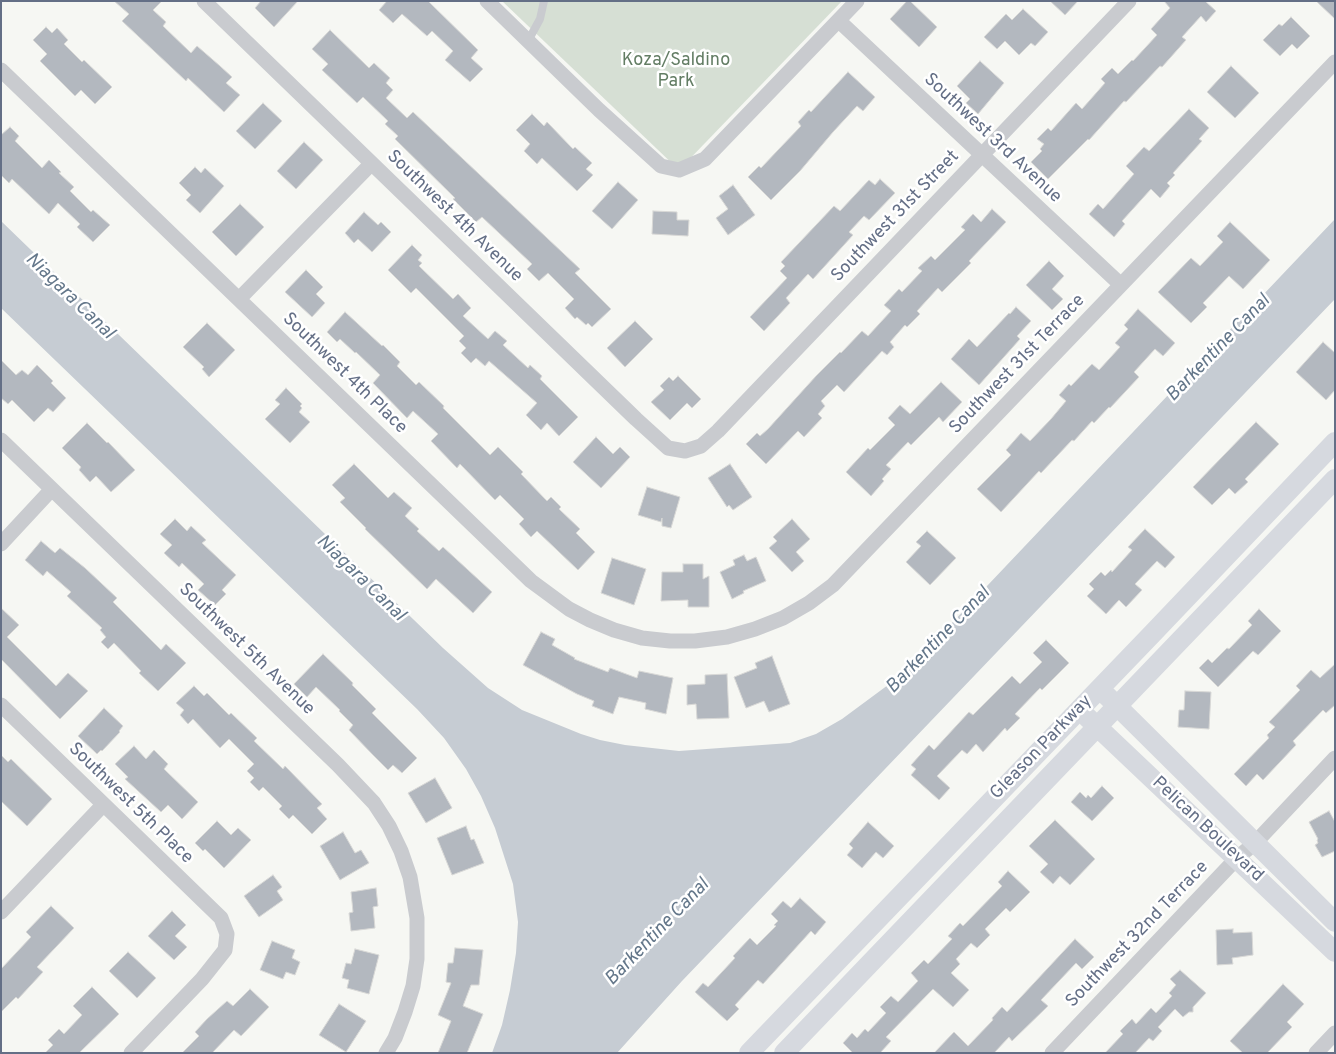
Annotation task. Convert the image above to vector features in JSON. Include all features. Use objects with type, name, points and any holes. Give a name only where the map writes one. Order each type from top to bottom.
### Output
[{"type":"main road","name":"Gleason Parkway","points":[[749,1053],[1335,442]]},
{"type":"main road","name":"Gleason Parkway","points":[[784,1053],[1335,479]]},
{"type":"main road","name":"Pelican Boulevard","points":[[1100,688],[1335,922]]},
{"type":"main road","name":"Pelican Boulevard","points":[[1079,709],[1335,952]]},
{"type":"street","name":"Southwest 4th Avenue","points":[[204,1],[370,164],[636,419],[668,448],[684,451]]},
{"type":"street","points":[[487,1],[599,110],[661,166],[679,170],[705,159],[858,1]]},
{"type":"street","name":"Southwest 31st Street","points":[[684,451],[701,446],[718,431],[1129,1]]},
{"type":"street","name":"Southwest 3rd Avenue","points":[[839,21],[1120,284]]},
{"type":"street","name":"Southwest 31st Terrace","points":[[695,641],[727,637],[783,618],[809,603],[833,585],[1335,62]]},
{"type":"street","name":"Southwest 4th Place","points":[[1,70],[531,581],[550,596],[590,620],[614,630],[642,638],[695,641]]},
{"type":"street","points":[[239,299],[370,164]]},
{"type":"street","name":"Southwest 5th Avenue","points":[[1,440],[331,758],[374,803],[389,826],[401,851],[410,877],[417,918],[417,959],[413,986],[405,1012],[386,1053]]},
{"type":"street","points":[[1,544],[52,489]]},
{"type":"street","name":"Southwest 5th Place","points":[[1,705],[222,918],[227,934],[225,950],[202,979],[131,1053]]},
{"type":"street","name":"Southwest 32nd Terrace","points":[[1052,1053],[1335,758]]},
{"type":"street","points":[[1,912],[103,805]]},
{"type":"street","points":[[1316,1053],[1335,1033]]},
{"type":"lane","points":[[528,41],[540,19],[544,1]]},
{"type":"green space","name":"Koza/Saldino Park","points":[[502,1],[842,1],[679,170]]},
{"type":"water","points":[[1335,219],[1335,299],[682,981],[617,1053],[492,1053],[502,1025],[510,990],[516,953],[518,922],[513,884],[495,828],[481,796],[466,769],[444,738],[417,709],[1,308],[1,221],[443,648],[488,688],[522,710],[581,734],[625,745],[679,751],[790,743],[816,734],[842,719],[888,685],[932,644]]},
{"type":"building","points":[[114,1],[162,1],[153,10],[166,22],[163,26],[191,53],[197,46],[220,66],[232,77],[226,83],[240,95],[224,112],[188,78],[186,81],[122,21],[129,14]]},
{"type":"building","points":[[261,1],[298,1],[274,27],[255,8]]},
{"type":"building","points":[[387,1],[428,1],[478,50],[471,58],[483,69],[470,82],[445,60],[453,51],[432,31],[427,36],[402,14],[393,23],[379,10]]},
{"type":"building","points":[[907,1],[910,1],[937,27],[919,47],[890,19]]},
{"type":"building","points":[[1050,1],[1078,1],[1065,15]]},
{"type":"building","points":[[1164,1],[1205,1],[1216,11],[1206,22],[1201,16],[1182,37],[1186,40],[1162,67],[1160,66],[1126,102],[1124,101],[1089,140],[1048,179],[1031,162],[1042,151],[1040,149],[1044,144],[1037,139],[1048,128],[1051,131],[1076,103],[1082,109],[1105,83],[1101,79],[1112,68],[1118,74],[1157,35],[1151,29],[1170,8]]},
{"type":"building","points":[[1316,1],[1335,1],[1335,19]]},
{"type":"building","points":[[1023,9],[1048,32],[1035,46],[1031,43],[1019,55],[1005,41],[997,49],[984,37],[1006,14],[1012,20]]},
{"type":"building","points":[[1291,17],[1310,36],[1297,49],[1292,44],[1280,56],[1263,40],[1279,24],[1282,26]]},
{"type":"building","points":[[46,27],[52,33],[57,28],[68,40],[64,44],[112,87],[95,104],[81,90],[75,96],[40,61],[47,54],[33,40]]},
{"type":"building","points":[[330,30],[369,68],[374,63],[390,78],[386,83],[393,90],[386,98],[407,118],[413,112],[580,269],[575,273],[611,309],[592,327],[588,323],[586,325],[577,317],[575,319],[565,308],[574,299],[548,273],[539,281],[527,269],[532,264],[482,217],[476,222],[453,199],[455,198],[395,139],[398,136],[385,124],[388,121],[363,97],[357,103],[322,70],[328,64],[312,49]]},
{"type":"building","points":[[980,61],[1004,83],[978,114],[966,103],[970,99],[957,86]]},
{"type":"building","points":[[1231,66],[1259,93],[1235,118],[1207,92]]},
{"type":"building","points":[[848,72],[875,97],[863,111],[857,106],[800,171],[771,200],[748,177],[759,166],[761,168],[801,126],[798,122],[809,110],[811,112]]},
{"type":"building","points":[[263,103],[282,121],[255,149],[236,131]]},
{"type":"building","points":[[1189,109],[1209,128],[1199,139],[1202,141],[1173,173],[1175,175],[1167,183],[1170,186],[1160,198],[1151,189],[1122,221],[1125,224],[1114,237],[1089,214],[1098,204],[1103,209],[1134,174],[1126,166],[1144,147],[1149,151]]},
{"type":"building","points":[[532,114],[544,126],[547,122],[573,149],[575,147],[592,163],[586,169],[593,175],[577,191],[542,158],[537,164],[524,151],[530,144],[516,130]]},
{"type":"building","points":[[10,127],[19,136],[15,141],[42,168],[49,160],[74,187],[70,191],[91,212],[93,210],[110,225],[93,242],[77,227],[80,224],[58,203],[49,214],[12,179],[9,183],[1,175],[1,135]]},
{"type":"building","points":[[304,142],[323,160],[296,189],[277,171]]},
{"type":"building","points":[[195,167],[201,173],[205,168],[224,186],[200,213],[186,200],[191,195],[179,183]]},
{"type":"building","points":[[880,179],[895,193],[869,220],[864,216],[849,232],[853,235],[813,279],[808,274],[786,298],[790,303],[764,331],[750,317],[787,278],[780,271],[785,266],[781,262],[834,206],[840,211],[869,180],[875,185]]},
{"type":"building","points":[[618,182],[638,200],[612,229],[592,211]]},
{"type":"building","points":[[733,185],[755,215],[728,235],[716,218],[728,209],[719,196]]},
{"type":"building","points":[[240,204],[264,227],[236,256],[212,232]]},
{"type":"building","points":[[992,209],[1006,222],[969,261],[971,263],[942,292],[938,288],[917,311],[920,314],[907,327],[905,325],[890,342],[894,347],[887,355],[882,351],[844,392],[837,385],[821,401],[825,406],[818,414],[822,418],[804,437],[798,431],[766,464],[746,444],[757,433],[760,436],[768,429],[816,376],[862,331],[868,336],[891,311],[884,305],[899,289],[902,292],[922,271],[918,268],[931,256],[935,260],[965,230],[961,227],[973,214],[981,222]]},
{"type":"building","points":[[653,211],[677,212],[677,220],[689,220],[688,236],[652,234]]},
{"type":"building","points":[[364,212],[378,225],[381,222],[391,232],[372,252],[358,239],[354,243],[345,233]]},
{"type":"building","points":[[1230,222],[1270,260],[1243,289],[1229,276],[1203,303],[1207,307],[1191,323],[1158,292],[1191,258],[1200,266],[1223,242],[1217,236]]},
{"type":"building","points":[[412,245],[422,255],[418,260],[422,263],[419,266],[453,299],[458,294],[471,308],[463,316],[488,339],[495,331],[507,341],[503,345],[528,368],[530,365],[542,376],[540,379],[578,417],[559,436],[547,423],[541,430],[526,415],[537,403],[489,361],[485,366],[476,358],[471,363],[461,353],[466,348],[459,341],[464,336],[416,288],[411,293],[388,270]]},
{"type":"building","points":[[1049,261],[1064,276],[1052,289],[1063,299],[1052,310],[1026,285]]},
{"type":"building","points":[[306,270],[323,287],[316,294],[325,303],[312,317],[285,292]]},
{"type":"building","points":[[1016,307],[1031,321],[1017,336],[1020,339],[979,385],[951,359],[969,339],[977,347]]},
{"type":"building","points":[[1138,309],[1175,343],[1163,356],[1155,349],[1134,372],[1139,377],[1110,408],[1094,423],[1092,421],[1041,473],[1039,471],[1001,512],[977,489],[1011,455],[1006,450],[1021,433],[1030,441],[1051,419],[1066,401],[1059,395],[1069,384],[1071,386],[1092,364],[1099,370],[1120,347],[1115,343],[1128,329],[1124,325]]},
{"type":"building","points":[[345,312],[383,345],[400,362],[397,366],[416,385],[419,382],[490,455],[498,447],[523,472],[521,474],[547,501],[551,497],[561,507],[559,509],[580,529],[576,533],[595,552],[578,570],[537,531],[531,537],[519,524],[524,519],[500,495],[495,500],[460,464],[457,468],[431,441],[438,434],[413,411],[407,418],[373,383],[380,375],[340,339],[337,342],[327,332]]},
{"type":"building","points":[[635,321],[653,339],[625,367],[607,348]]},
{"type":"building","points":[[207,323],[235,350],[209,377],[202,369],[204,367],[183,347]]},
{"type":"building","points":[[1323,342],[1335,353],[1335,390],[1326,400],[1296,372]]},
{"type":"building","points":[[1,360],[16,375],[22,370],[28,375],[37,365],[66,398],[53,412],[48,408],[34,422],[12,400],[8,404],[1,398]]},
{"type":"building","points":[[678,376],[701,399],[692,408],[687,403],[670,420],[651,402],[664,390],[660,386],[669,377],[673,381]]},
{"type":"building","points":[[941,382],[962,402],[943,422],[939,417],[911,445],[908,442],[886,465],[891,469],[882,479],[884,481],[871,496],[846,472],[868,448],[870,450],[895,425],[888,418],[900,405],[910,414]]},
{"type":"building","points":[[286,388],[302,404],[299,412],[310,422],[290,443],[265,419],[280,404],[275,400]]},
{"type":"building","points":[[1256,422],[1279,444],[1245,479],[1248,482],[1235,494],[1229,488],[1212,505],[1193,487]]},
{"type":"building","points":[[87,423],[135,470],[111,492],[96,476],[90,482],[79,470],[81,467],[62,448]]},
{"type":"building","points":[[596,437],[613,454],[620,447],[630,457],[601,488],[573,462]]},
{"type":"building","points":[[354,464],[388,498],[394,492],[412,508],[405,516],[419,529],[417,531],[439,551],[443,547],[492,592],[473,613],[436,579],[427,589],[340,502],[345,498],[332,485]]},
{"type":"building","points":[[730,464],[752,497],[733,510],[729,505],[727,507],[708,478]]},
{"type":"building","points":[[647,487],[680,497],[671,528],[662,526],[662,518],[661,522],[638,515]]},
{"type":"building","points":[[175,519],[187,531],[191,526],[206,540],[202,543],[236,575],[222,590],[226,594],[215,605],[198,590],[204,584],[182,563],[179,567],[164,553],[172,545],[160,534]]},
{"type":"building","points":[[792,519],[810,539],[796,552],[804,561],[792,572],[769,548],[777,541],[773,537]]},
{"type":"building","points":[[1145,529],[1175,557],[1165,568],[1157,561],[1135,584],[1142,590],[1126,607],[1119,600],[1106,614],[1087,596],[1094,589],[1089,584],[1101,572],[1105,576],[1111,570],[1112,572],[1132,550],[1128,547]]},
{"type":"building","points":[[927,531],[956,558],[930,585],[906,562],[921,546],[916,542]]},
{"type":"building","points":[[41,541],[55,553],[60,548],[85,568],[117,598],[113,602],[161,650],[166,644],[186,663],[158,691],[139,673],[141,671],[114,643],[108,649],[101,642],[106,637],[100,630],[102,628],[67,596],[71,592],[47,571],[43,576],[25,560]]},
{"type":"building","points":[[744,555],[747,561],[756,557],[766,581],[743,591],[744,593],[732,599],[720,572],[735,565],[733,560]]},
{"type":"building","points":[[612,558],[646,569],[634,605],[601,593]]},
{"type":"building","points":[[683,564],[703,564],[703,579],[709,576],[709,607],[688,607],[688,600],[661,601],[662,572],[683,572]]},
{"type":"building","points":[[1,608],[19,625],[7,637],[56,686],[68,673],[88,691],[60,719],[1,659]]},
{"type":"building","points":[[1259,609],[1281,631],[1258,655],[1253,651],[1218,687],[1199,668],[1208,659],[1212,663],[1227,648],[1229,649],[1252,625],[1248,621]]},
{"type":"building","points":[[541,632],[555,639],[552,645],[574,659],[608,672],[610,668],[637,678],[639,671],[673,678],[666,714],[645,709],[646,703],[619,697],[613,714],[592,706],[594,701],[523,665]]},
{"type":"building","points":[[1046,640],[1069,663],[1042,690],[1040,688],[1015,714],[1020,718],[1007,731],[1005,728],[983,752],[976,744],[967,754],[962,750],[937,776],[950,788],[939,800],[911,775],[916,769],[911,765],[929,745],[934,750],[969,712],[973,715],[1012,676],[1020,684],[1042,662],[1033,653]]},
{"type":"building","points":[[323,654],[376,709],[372,713],[417,758],[402,773],[393,765],[388,770],[349,730],[353,725],[316,687],[307,697],[294,684]]},
{"type":"building","points":[[772,656],[790,704],[769,712],[764,701],[746,708],[734,677],[757,668],[755,663]]},
{"type":"building","points":[[1335,664],[1335,705],[1326,713],[1323,710],[1293,741],[1296,745],[1263,780],[1257,774],[1246,786],[1234,774],[1269,738],[1267,735],[1275,727],[1269,722],[1300,690],[1296,686],[1311,670],[1320,678]]},
{"type":"building","points":[[727,674],[729,718],[697,719],[696,704],[687,705],[687,685],[705,684],[705,675]]},
{"type":"building","points":[[194,686],[204,696],[207,693],[229,715],[231,713],[257,738],[254,741],[283,769],[285,766],[322,804],[317,808],[327,819],[312,834],[293,815],[289,819],[279,809],[282,806],[263,787],[259,791],[250,782],[254,778],[247,771],[254,764],[229,739],[220,748],[193,719],[188,724],[180,715],[184,710],[176,703]]},
{"type":"building","points":[[1185,691],[1211,692],[1209,729],[1178,727],[1179,710],[1184,710]]},
{"type":"building","points":[[104,708],[123,726],[120,732],[97,754],[78,736]]},
{"type":"building","points":[[134,746],[146,759],[154,750],[168,764],[164,769],[198,802],[182,819],[168,805],[161,812],[125,779],[128,777],[115,764]]},
{"type":"building","points":[[1,755],[8,762],[11,759],[52,799],[27,826],[1,801]]},
{"type":"building","points":[[435,778],[452,808],[426,823],[408,793]]},
{"type":"building","points":[[1102,786],[1114,798],[1092,821],[1071,802],[1080,792],[1086,798],[1088,795],[1091,798]]},
{"type":"building","points":[[1329,811],[1335,822],[1335,851],[1322,857],[1315,845],[1318,843],[1318,839],[1309,822]]},
{"type":"building","points":[[1055,820],[1095,859],[1070,885],[1060,876],[1053,884],[1040,872],[1048,864],[1029,846]]},
{"type":"building","points":[[217,821],[231,835],[238,828],[251,840],[224,868],[205,849],[203,851],[195,843]]},
{"type":"building","points":[[868,822],[894,846],[883,858],[876,852],[862,868],[847,855],[853,848],[849,844]]},
{"type":"building","points":[[466,826],[471,840],[474,839],[484,863],[452,875],[437,838]]},
{"type":"building","points":[[343,832],[355,853],[361,850],[369,863],[340,880],[320,846]]},
{"type":"building","points":[[1008,871],[1030,892],[1010,912],[1006,908],[985,929],[990,935],[977,948],[971,943],[956,959],[960,964],[951,973],[969,990],[953,1007],[933,989],[886,1037],[891,1041],[880,1053],[853,1053],[843,1043],[852,1033],[857,1038],[865,1029],[868,1032],[886,1013],[880,1007],[891,996],[898,1002],[918,981],[911,973],[924,960],[928,964],[952,939],[948,936],[960,923],[963,926],[1002,886],[998,882]]},
{"type":"building","points":[[273,875],[282,887],[277,891],[283,900],[259,917],[244,896]]},
{"type":"building","points":[[376,888],[378,906],[373,907],[375,928],[351,931],[349,913],[353,912],[351,892]]},
{"type":"building","points":[[800,898],[826,922],[815,935],[811,931],[763,984],[758,980],[735,1005],[739,1009],[727,1021],[695,992],[703,983],[708,987],[735,958],[733,956],[750,938],[757,945],[776,926],[774,925],[778,921],[771,914],[783,901],[791,908]]},
{"type":"building","points":[[51,906],[74,928],[37,967],[43,972],[18,999],[16,997],[1,1012],[1,969],[31,937],[26,932]]},
{"type":"building","points":[[172,911],[186,925],[175,936],[187,947],[174,960],[148,936]]},
{"type":"building","points":[[1233,929],[1233,933],[1252,932],[1253,955],[1232,958],[1233,964],[1217,965],[1216,930]]},
{"type":"building","points":[[1075,939],[1094,957],[1082,969],[1076,963],[1041,1000],[1048,1006],[1012,1041],[1009,1037],[994,1053],[934,1053],[954,1032],[968,1046],[993,1020],[992,1018],[1002,1007],[1007,1012]]},
{"type":"building","points":[[272,941],[295,950],[292,958],[300,962],[295,975],[286,972],[283,979],[260,970]]},
{"type":"building","points":[[455,948],[483,950],[479,985],[471,985],[463,1006],[483,1014],[467,1053],[438,1053],[451,1021],[438,1015],[451,983],[446,982],[448,963],[453,963]]},
{"type":"building","points":[[355,949],[379,955],[369,994],[347,988],[349,980],[342,978],[346,963],[351,964]]},
{"type":"building","points":[[128,952],[156,978],[137,998],[109,971]]},
{"type":"building","points":[[1180,970],[1206,993],[1193,1007],[1193,1012],[1189,1012],[1183,1017],[1175,1009],[1158,1027],[1162,1031],[1153,1041],[1149,1038],[1135,1053],[1105,1053],[1123,1034],[1120,1031],[1132,1019],[1136,1024],[1151,1008],[1156,1013],[1172,996],[1169,993],[1176,985],[1170,979]]},
{"type":"building","points":[[1283,984],[1304,1004],[1287,1022],[1292,1027],[1267,1053],[1243,1053],[1230,1041]]},
{"type":"building","points":[[92,987],[119,1014],[79,1053],[45,1053],[53,1045],[48,1040],[59,1029],[64,1034],[82,1015],[73,1006]]},
{"type":"building","points":[[250,989],[269,1007],[241,1036],[234,1030],[212,1053],[182,1053],[199,1036],[195,1032],[207,1019],[227,1001],[233,1006]]},
{"type":"building","points":[[339,1004],[366,1021],[346,1052],[319,1035]]},
{"type":"water label","name":"Niagara Canal","points":[[69,297]]},
{"type":"water label","name":"Barkentine Canal","points":[[1219,349]]},
{"type":"water label","name":"Niagara Canal","points":[[360,579]]},
{"type":"water label","name":"Barkentine Canal","points":[[939,641]]},
{"type":"water label","name":"Barkentine Canal","points":[[658,933]]}]
